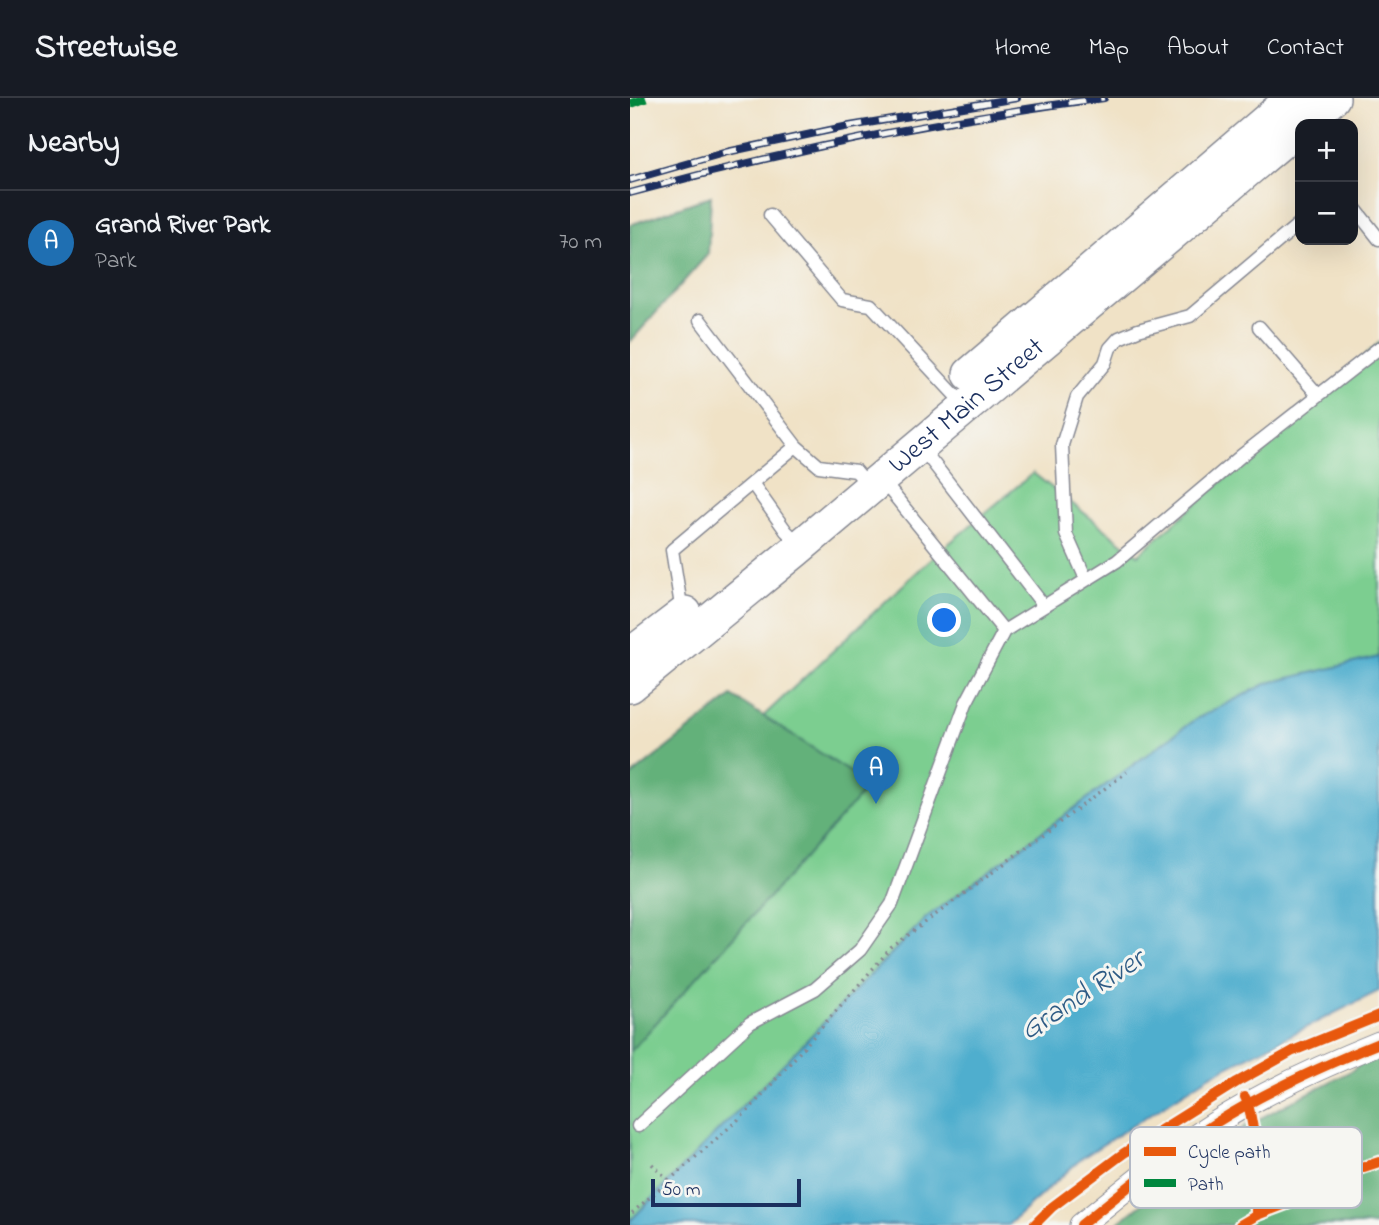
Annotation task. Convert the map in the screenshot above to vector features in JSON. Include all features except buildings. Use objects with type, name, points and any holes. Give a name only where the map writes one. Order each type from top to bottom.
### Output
[{"type":"main road","name":"West Main Street","points":[[630,686],[690,623],[869,479],[1293,98]]},
{"type":"main road","name":"West Main Street","points":[[1308,119],[1333,98]]},
{"type":"main road","name":"West Main Street","points":[[869,479],[920,446],[958,399],[1295,130]]},
{"type":"main road","name":"West Main Street","points":[[630,655],[690,623]]},
{"type":"street","points":[[1210,1127],[1309,1072],[1379,1043]]},
{"type":"street","points":[[1081,1225],[1130,1186]]},
{"type":"lane","points":[[1358,212],[1379,239]]},
{"type":"lane","points":[[770,215],[842,300],[871,305],[958,399]]},
{"type":"lane","points":[[1086,579],[1066,534],[1065,521],[1062,445],[1077,397],[1105,363],[1110,348],[1119,338],[1191,316],[1295,227]]},
{"type":"lane","points":[[700,320],[796,446],[819,466],[869,479],[1004,631]]},
{"type":"lane","points":[[1259,327],[1318,396]]},
{"type":"lane","points":[[638,1126],[751,1023],[815,989],[860,950],[892,904],[966,703],[1004,631],[1117,561],[1241,456],[1379,348]]},
{"type":"lane","points":[[690,623],[671,550],[796,446]]},
{"type":"lane","points":[[920,446],[1044,606]]},
{"type":"lane","points":[[752,483],[793,538]]},
{"type":"path","points":[[632,1213],[748,1111],[891,948],[1128,772]]},
{"type":"path","points":[[652,1164],[681,1193]]},
{"type":"green space","points":[[711,196],[708,254],[630,342],[630,225]]},
{"type":"green space","points":[[1379,343],[1379,657],[1268,683],[1194,720],[927,917],[630,1221],[630,841],[934,556],[1033,473],[1138,555]]},
{"type":"green space","points":[[732,696],[870,785],[630,1052],[630,777]]},
{"type":"green space","points":[[1379,1048],[1379,1225],[1116,1225],[1136,1208],[1362,1208],[1362,1127],[1244,1127],[1353,1070]]},
{"type":"water","name":"Grand River","points":[[1379,657],[1379,991],[1211,1075],[1082,1158],[1008,1225],[630,1225],[630,1221],[927,917],[1194,720],[1268,683]]},
{"type":"railway","points":[[630,180],[727,152],[844,127],[1017,98]]},
{"type":"railway","points":[[630,193],[865,137],[1104,98]]},
{"type":"marked path","points":[[630,104],[646,98]]},
{"type":"cycle path","points":[[1165,1127],[1293,1051],[1379,1016]]},
{"type":"cycle path","points":[[1210,1127],[1295,1080],[1379,1043]]},
{"type":"cycle path","points":[[1245,1097],[1253,1127]]},
{"type":"cycle path","points":[[1034,1225],[1052,1207],[1130,1149]]},
{"type":"cycle path","points":[[1362,1168],[1379,1162]]},
{"type":"cycle path","points":[[1081,1225],[1130,1186]]},
{"type":"cycle path","points":[[1256,1208],[1257,1215]]},
{"type":"cycle path","points":[[1240,1225],[1275,1208]]},
{"type":"place","name":"Grand River Park","points":[[876,804]]}]
